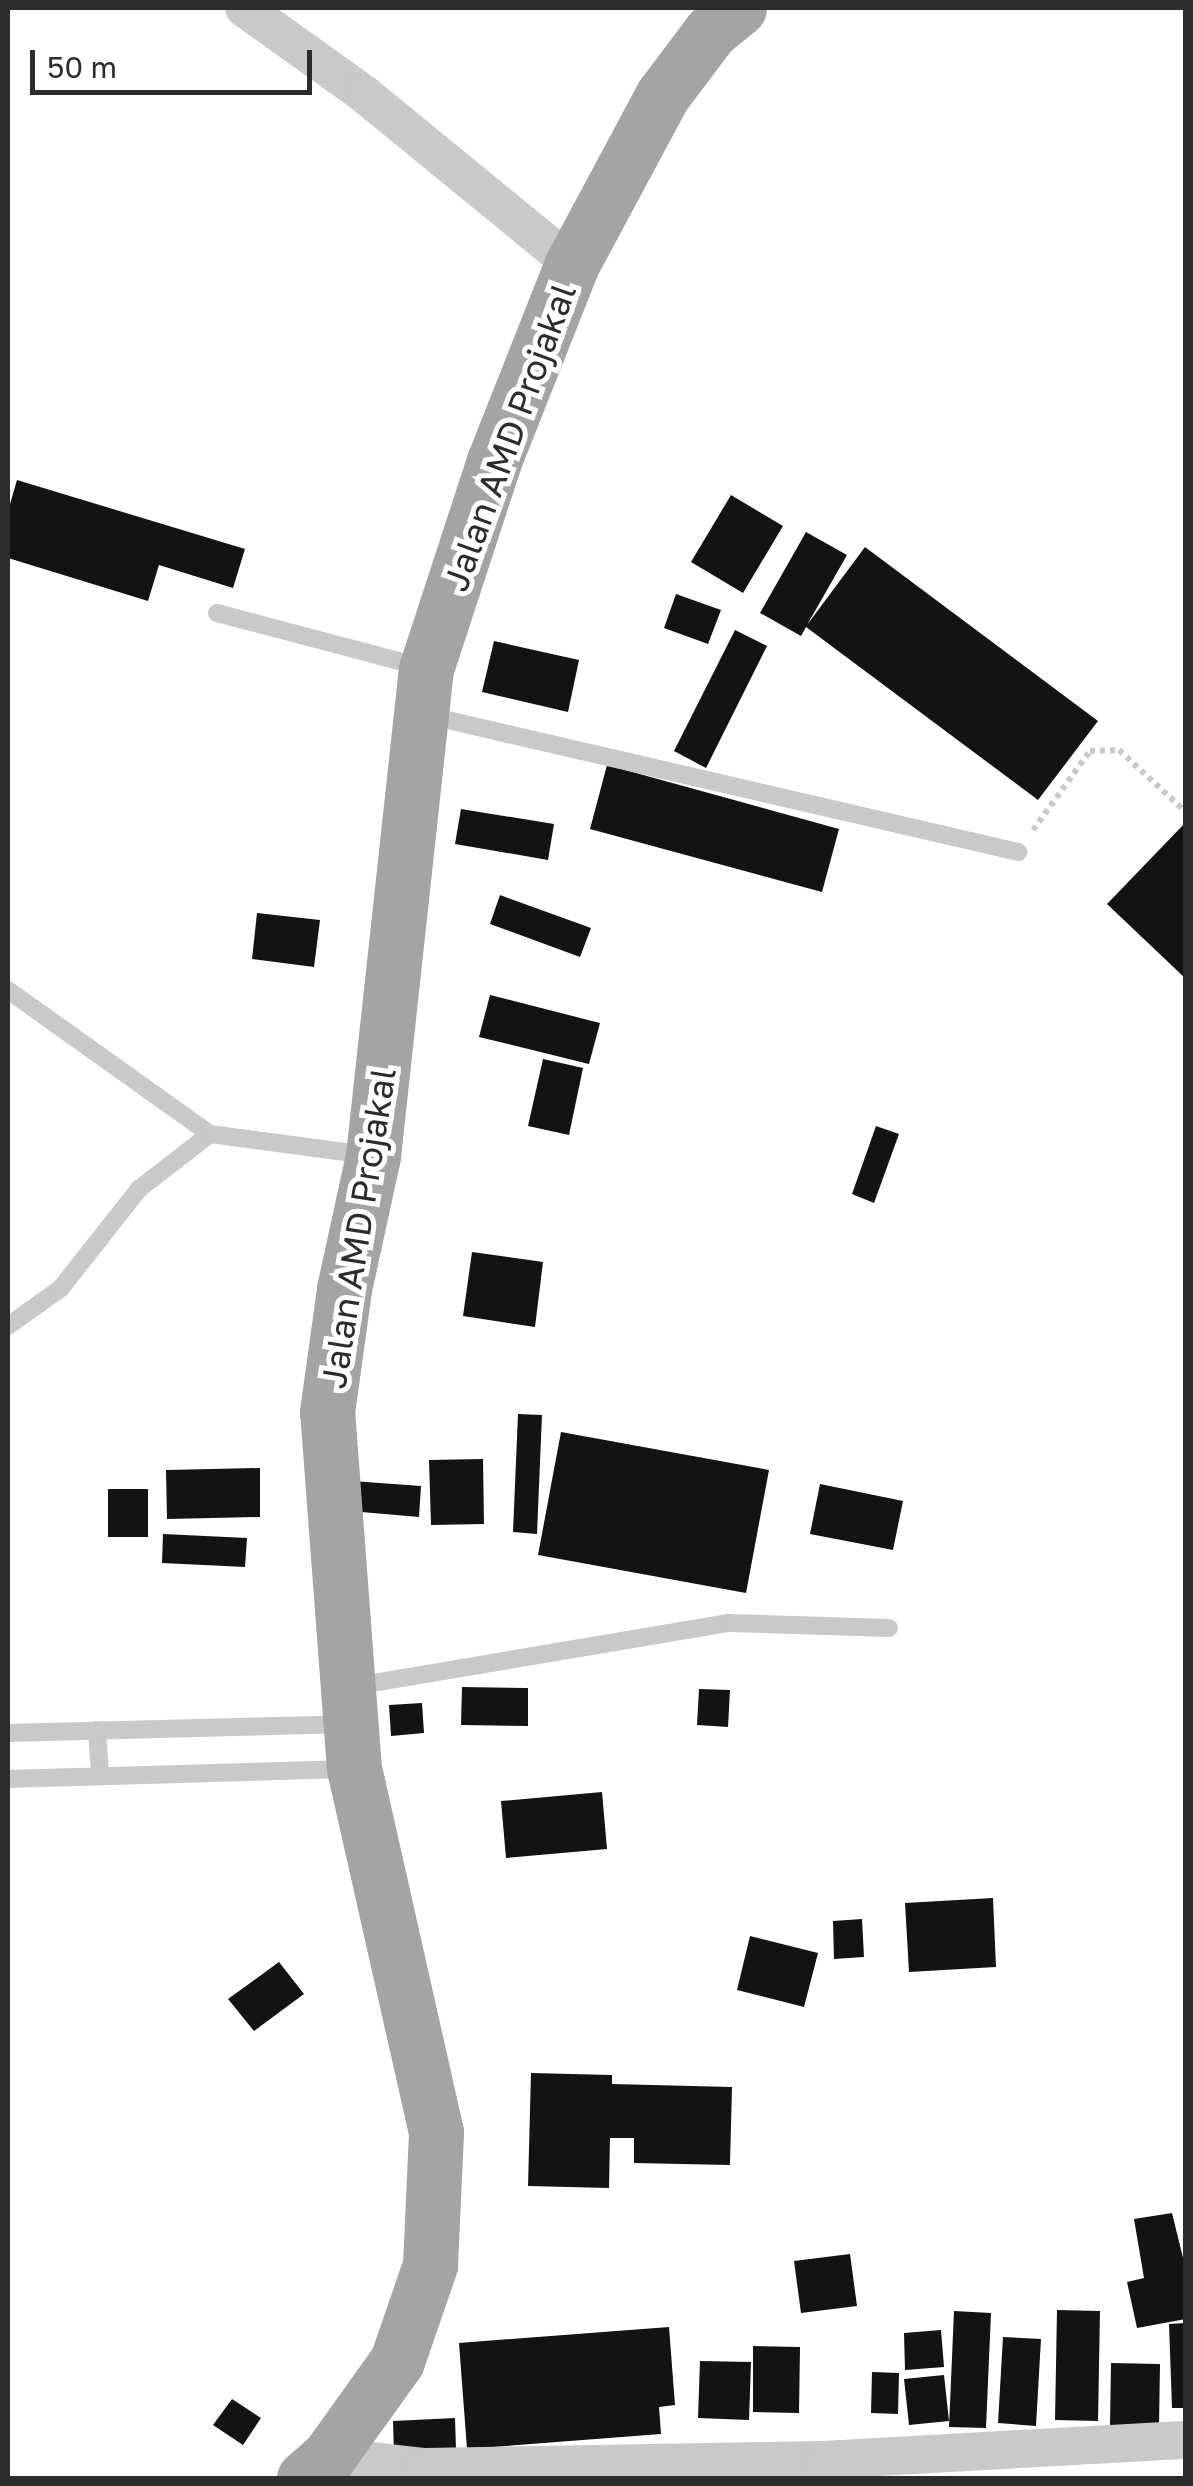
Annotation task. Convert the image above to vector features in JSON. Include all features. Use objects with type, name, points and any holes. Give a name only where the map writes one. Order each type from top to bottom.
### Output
[{"type":"main road","name":"Jalan AMD Projakal","points":[[317,2468],[397,2360],[430,2265],[436,2132],[350,1727],[328,1412],[344,1289],[373,1156],[424,691],[494,462],[572,264],[662,96],[711,32],[739,8]]},
{"type":"street","points":[[244,8],[364,94],[572,264]]},
{"type":"street","points":[[317,2468],[824,2460],[1186,2440]]},
{"type":"lane","points":[[217,613],[424,691],[1018,852]]},
{"type":"lane","points":[[8,990],[210,1134],[373,1156]]},
{"type":"lane","points":[[8,1326],[60,1288],[139,1189],[210,1134]]},
{"type":"lane","points":[[8,1778],[100,1774],[350,1727],[730,1622],[888,1628]]},
{"type":"lane","points":[[8,1733],[350,1727]]},
{"type":"lane","points":[[97,1730],[100,1774]]},
{"type":"path","points":[[1018,852],[1090,752],[1119,750],[1186,812]]},
{"type":"building","points":[[17,480],[245,549],[233,588],[159,565],[148,601],[8,558],[8,511]]},
{"type":"building","points":[[731,495],[783,526],[743,593],[691,562]]},
{"type":"building","points":[[806,532],[847,555],[807,625],[865,547],[1098,721],[1038,800],[806,627],[801,636],[760,613]]},
{"type":"building","points":[[676,594],[721,610],[708,644],[664,628]]},
{"type":"building","points":[[735,630],[767,646],[706,768],[674,751]]},
{"type":"building","points":[[494,641],[579,660],[568,712],[482,692]]},
{"type":"building","points":[[607,765],[839,829],[822,892],[590,829]]},
{"type":"building","points":[[461,809],[554,824],[548,860],[455,844]]},
{"type":"building","points":[[1186,822],[1186,979],[1107,904]]},
{"type":"building","points":[[500,895],[591,928],[580,957],[490,924]]},
{"type":"building","points":[[257,913],[320,920],[314,967],[252,959]]},
{"type":"building","points":[[490,995],[600,1023],[589,1064],[479,1037]]},
{"type":"building","points":[[543,1059],[583,1068],[569,1135],[528,1126]]},
{"type":"building","points":[[876,1126],[899,1134],[874,1203],[852,1194]]},
{"type":"building","points":[[472,1252],[543,1262],[535,1327],[463,1316]]},
{"type":"building","points":[[518,1414],[542,1415],[537,1534],[513,1532]]},
{"type":"building","points":[[561,1432],[769,1470],[746,1593],[538,1555]]},
{"type":"building","points":[[483,1459],[484,1524],[431,1525],[429,1460]]},
{"type":"building","points":[[260,1468],[260,1517],[167,1519],[166,1470]]},
{"type":"building","points":[[352,1481],[421,1486],[419,1517],[350,1511]]},
{"type":"building","points":[[820,1484],[903,1501],[893,1550],[810,1534]]},
{"type":"building","points":[[108,1489],[148,1489],[148,1537],[108,1537]]},
{"type":"building","points":[[163,1534],[247,1538],[245,1567],[162,1563]]},
{"type":"building","points":[[462,1687],[528,1688],[528,1726],[461,1725]]},
{"type":"building","points":[[699,1689],[730,1690],[728,1727],[697,1725]]},
{"type":"building","points":[[422,1703],[424,1733],[391,1736],[389,1705]]},
{"type":"building","points":[[602,1792],[607,1849],[506,1858],[501,1801]]},
{"type":"building","points":[[993,1898],[996,1967],[909,1972],[905,1903]]},
{"type":"building","points":[[862,1919],[864,1957],[834,1959],[833,1921]]},
{"type":"building","points":[[750,1936],[818,1953],[804,2007],[737,1990]]},
{"type":"building","points":[[279,1962],[304,1994],[254,2031],[228,1999]]},
{"type":"building","points":[[531,2073],[612,2075],[612,2084],[732,2087],[730,2165],[634,2163],[634,2138],[610,2138],[609,2188],[528,2186]]},
{"type":"building","points":[[1172,2213],[1186,2270],[1186,2319],[1137,2328],[1127,2282],[1144,2278],[1134,2219]]},
{"type":"building","points":[[850,2254],[857,2306],[801,2313],[794,2261]]},
{"type":"building","points":[[1057,2310],[1100,2311],[1098,2421],[1055,2420]]},
{"type":"building","points":[[954,2311],[991,2313],[986,2428],[949,2427]]},
{"type":"building","points":[[1186,2323],[1186,2408],[1172,2408],[1169,2324]]},
{"type":"building","points":[[669,2327],[675,2405],[659,2407],[661,2434],[467,2449],[459,2343]]},
{"type":"building","points":[[941,2330],[944,2367],[905,2370],[904,2333]]},
{"type":"building","points":[[1003,2337],[1041,2339],[1036,2426],[998,2423]]},
{"type":"building","points":[[753,2346],[800,2347],[799,2413],[753,2412]]},
{"type":"building","points":[[700,2361],[751,2362],[749,2420],[698,2418]]},
{"type":"building","points":[[1111,2363],[1160,2364],[1159,2425],[1110,2425]]},
{"type":"building","points":[[872,2372],[899,2373],[898,2414],[871,2413]]},
{"type":"building","points":[[944,2375],[949,2421],[909,2425],[904,2379]]},
{"type":"building","points":[[232,2399],[261,2418],[243,2445],[213,2425]]},
{"type":"building","points":[[455,2418],[456,2450],[394,2454],[393,2421]]}]
